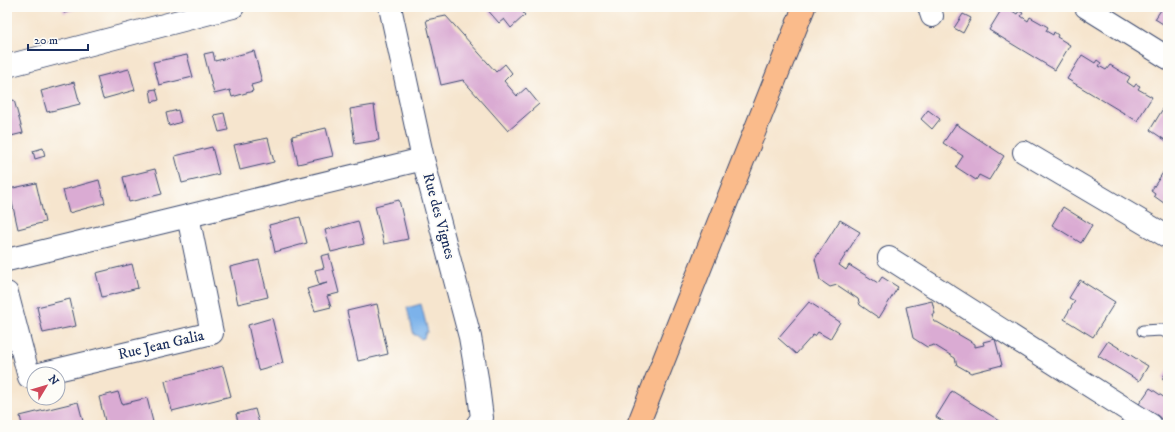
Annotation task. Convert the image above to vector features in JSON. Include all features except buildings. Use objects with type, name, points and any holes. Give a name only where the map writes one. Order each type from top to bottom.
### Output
[{"type":"main road","points":[[638,425],[804,7]]},
{"type":"street","points":[[7,66],[233,7]]},
{"type":"street","name":"Rue des Vignes","points":[[390,7],[423,159],[470,337],[482,418],[477,425]]},
{"type":"street","points":[[1086,7],[1168,58]]},
{"type":"street","points":[[1024,152],[1168,237]]},
{"type":"street","points":[[7,260],[423,159]]},
{"type":"street","name":"Rue Jean Galia","points":[[66,368],[212,333],[188,216]]},
{"type":"street","points":[[889,258],[1150,425]]},
{"type":"street","points":[[7,294],[26,366]]},
{"type":"lane","points":[[1143,331],[1162,330],[1168,333]]},
{"type":"water","points":[[421,304],[428,332],[426,332],[424,338],[421,339],[414,335],[407,308]]}]
